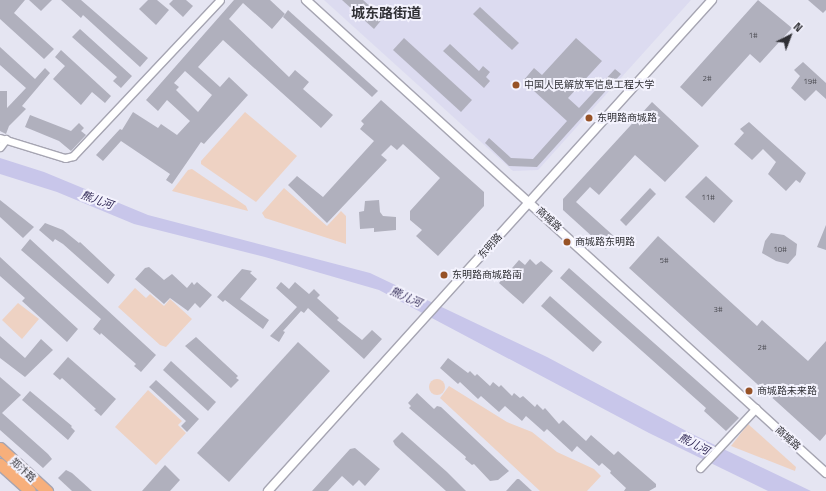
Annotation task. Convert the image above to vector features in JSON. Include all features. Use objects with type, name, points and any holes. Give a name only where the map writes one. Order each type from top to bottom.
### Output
[{"type":"main road","name":"郑汴路","points":[[0,448],[47,491]]},
{"type":"main road","name":"郑汴路","points":[[0,464],[30,491]]},
{"type":"street","points":[[0,147],[3,139],[65,158],[73,156],[220,0]]},
{"type":"street","name":"商城路","points":[[306,0],[826,473]]},
{"type":"street","name":"东明路","points":[[268,491],[712,0]]},
{"type":"street","points":[[700,468],[756,408]]},
{"type":"shaded area","name":"中国人民解放军信息工程大学","points":[[324,0],[691,0],[538,170],[513,171]]},
{"type":"shaded area","points":[[245,112],[297,156],[256,202],[201,164],[201,161]]},
{"type":"shaded area","points":[[192,169],[246,206],[248,211],[172,191],[188,170]]},
{"type":"shaded area","points":[[284,188],[327,226],[341,211],[346,216],[346,244],[265,218],[262,213]]},
{"type":"shaded area","points":[[135,288],[146,298],[150,294],[164,306],[170,299],[192,319],[166,347],[160,345],[118,307]]},
{"type":"shaded area","points":[[18,303],[39,319],[22,339],[2,320]]},
{"type":"shaded area","points":[[437,379],[444,384],[445,387],[440,394],[437,395],[430,390],[429,387],[434,380]]},
{"type":"shaded area","points":[[449,386],[507,422],[532,432],[557,452],[594,469],[601,476],[587,491],[540,491],[440,398]]},
{"type":"shaded area","points":[[148,390],[182,421],[178,425],[186,433],[156,465],[115,427]]},
{"type":"shaded area","points":[[748,424],[796,467],[795,471],[731,446]]},
{"type":"water","name":"熊儿河","points":[[0,158],[44,172],[148,215],[370,273],[547,357],[690,433],[811,491],[768,491],[649,433],[379,290],[265,257],[134,224],[57,192],[0,174]]},
{"type":"building","points":[[0,0],[25,0],[14,13],[54,49],[44,59],[0,19]]},
{"type":"building","points":[[29,0],[52,0],[41,11]]},
{"type":"building","points":[[61,0],[81,0],[148,58],[140,67],[83,15],[81,18]]},
{"type":"building","points":[[148,0],[157,0],[169,10],[156,25],[139,9]]},
{"type":"building","points":[[173,0],[186,0],[193,6],[183,17],[169,4]]},
{"type":"building","points":[[234,0],[270,0],[285,14],[272,29],[243,3],[229,19],[289,77],[295,70],[309,82],[303,89],[333,115],[321,128],[223,40],[198,67],[220,87],[229,77],[248,95],[204,144],[201,142],[172,184],[166,180],[170,174],[121,141],[103,161],[96,155],[120,129],[122,130],[133,112],[158,128],[161,124],[177,135],[190,121],[167,100],[158,111],[146,100]],"holes":[[[185,71],[212,95],[198,112],[176,90],[179,87],[174,83]]]},
{"type":"building","points":[[342,0],[363,0],[383,18],[374,29]]},
{"type":"building","points":[[758,0],[792,28],[760,63],[750,54],[702,107],[680,87]]},
{"type":"building","points":[[808,0],[826,0],[826,10],[823,13]]},
{"type":"building","points":[[480,7],[519,43],[512,50],[473,14]]},
{"type":"building","points":[[288,10],[378,91],[372,97],[283,17]]},
{"type":"building","points":[[80,29],[132,76],[121,88],[113,81],[117,77],[72,37]]},
{"type":"building","points":[[404,38],[472,100],[461,112],[393,50]]},
{"type":"building","points":[[576,38],[602,61],[568,98],[579,108],[615,69],[621,74],[537,167],[509,166],[485,143],[489,138],[511,158],[533,159],[567,121],[523,81],[534,68],[542,75]]},
{"type":"building","points":[[450,44],[479,71],[483,66],[490,72],[486,77],[490,81],[484,88],[443,51]]},
{"type":"building","points":[[0,47],[35,79],[45,68],[50,73],[22,106],[26,109],[9,126],[6,134],[0,131],[0,91],[7,91],[7,108],[26,88],[0,65]]},
{"type":"building","points":[[61,50],[111,96],[105,103],[92,92],[81,105],[53,79],[65,66],[55,57]]},
{"type":"building","points":[[803,62],[826,83],[826,99],[816,90],[805,101],[791,88],[800,76],[794,70]]},
{"type":"building","points":[[381,100],[484,192],[484,206],[438,256],[416,236],[422,230],[410,220],[410,211],[440,178],[403,144],[397,150],[391,145],[381,155],[387,160],[327,223],[288,185],[297,176],[323,197],[374,141],[360,129],[364,124],[361,121]]},
{"type":"building","points":[[652,102],[699,146],[665,182],[635,155],[599,195],[590,187],[576,202],[616,238],[606,249],[563,210],[563,199]]},
{"type":"building","points":[[30,115],[71,131],[79,123],[84,128],[81,131],[86,135],[71,151],[59,141],[25,127]]},
{"type":"building","points":[[749,122],[806,173],[800,183],[796,180],[786,191],[768,174],[776,162],[763,149],[752,160],[734,144],[744,133],[740,129]]},
{"type":"building","points":[[706,176],[733,201],[714,223],[685,197]]},
{"type":"building","points":[[650,188],[656,194],[626,226],[620,220]]},
{"type":"building","points":[[0,200],[34,227],[23,238],[0,217]]},
{"type":"building","points":[[379,200],[380,212],[383,216],[396,217],[396,230],[374,232],[374,228],[360,229],[359,212],[364,211],[365,201]]},
{"type":"building","points":[[45,223],[63,230],[79,243],[80,242],[115,275],[108,284],[63,244],[55,239],[53,242],[39,230]]},
{"type":"building","points":[[826,225],[826,250],[817,247]]},
{"type":"building","points":[[771,233],[784,235],[797,244],[796,255],[788,264],[776,261],[762,253],[765,241]]},
{"type":"building","points":[[658,236],[757,326],[762,320],[808,361],[826,341],[826,434],[820,441],[629,268]]},
{"type":"building","points":[[30,239],[156,355],[141,372],[134,366],[136,364],[101,333],[100,335],[93,329],[101,319],[21,250]]},
{"type":"building","points":[[0,257],[78,329],[67,342],[22,301],[25,298],[0,276]]},
{"type":"building","points":[[530,259],[536,265],[541,261],[553,271],[523,304],[499,283],[519,260],[525,265]]},
{"type":"building","points":[[149,267],[164,280],[172,274],[187,288],[192,282],[194,285],[197,282],[212,295],[200,308],[195,303],[188,311],[170,298],[164,304],[135,279],[145,268]]},
{"type":"building","points":[[569,268],[739,418],[726,431],[704,411],[706,408],[560,278]]},
{"type":"building","points":[[242,269],[252,271],[250,273],[257,279],[240,299],[269,320],[263,329],[225,300],[223,302],[217,297]]},
{"type":"building","points":[[281,282],[289,289],[295,282],[309,294],[314,289],[320,295],[317,298],[339,318],[337,320],[362,340],[372,330],[382,339],[364,359],[308,308],[304,313],[301,311],[283,331],[285,332],[279,342],[270,336],[297,307],[276,288]]},
{"type":"building","points":[[550,296],[602,342],[593,352],[541,306]]},
{"type":"building","points":[[0,336],[25,358],[41,339],[53,350],[25,377],[0,358]]},
{"type":"building","points":[[196,337],[238,376],[236,378],[239,380],[231,388],[185,346]]},
{"type":"building","points":[[298,342],[330,371],[229,482],[197,453]]},
{"type":"building","points":[[68,357],[116,399],[101,416],[94,410],[96,409],[62,378],[60,380],[53,374]]},
{"type":"building","points":[[448,358],[468,373],[470,371],[475,376],[477,374],[490,386],[493,382],[499,387],[501,385],[512,396],[514,393],[520,398],[523,396],[535,407],[537,404],[543,410],[545,408],[559,424],[563,420],[586,441],[591,435],[614,455],[618,451],[656,484],[656,487],[649,491],[624,491],[626,488],[610,473],[611,471],[602,463],[599,466],[577,446],[572,452],[547,429],[544,432],[526,416],[522,421],[505,406],[499,412],[481,396],[478,399],[460,382],[458,384],[440,368]]},
{"type":"building","points":[[171,361],[216,402],[208,411],[163,370]]},
{"type":"building","points":[[0,377],[21,395],[2,413],[52,459],[43,468],[0,430]]},
{"type":"building","points":[[156,380],[199,419],[187,432],[181,426],[186,421],[149,387]]},
{"type":"building","points":[[30,391],[72,426],[71,427],[75,431],[68,440],[22,400]]},
{"type":"building","points":[[417,393],[434,409],[437,406],[441,407],[509,471],[498,480],[490,481],[474,464],[472,465],[465,459],[466,457],[409,408],[411,406],[408,403]]},
{"type":"building","points":[[402,432],[466,491],[446,491],[395,445],[393,441]]},
{"type":"building","points":[[355,448],[380,469],[365,486],[359,480],[353,486],[342,476],[328,491],[312,491],[350,449]]},
{"type":"building","points":[[165,465],[180,480],[170,491],[142,491]]},
{"type":"building","points":[[66,470],[72,473],[92,491],[72,491],[58,478]]},
{"type":"building","points":[[517,479],[519,479],[532,491],[506,491]]},
{"type":"place","name":"中国人民解放军信息工程大学","points":[[516,85]]},
{"type":"place","name":"东明路商城路","points":[[589,118]]},
{"type":"place","name":"商城路东明路","points":[[567,242]]},
{"type":"place","name":"东明路商城路南","points":[[444,275]]},
{"type":"place","name":"商城路未来路","points":[[749,391]]},
{"type":"district","name":"城东路街道","points":[[386,13]]}]
